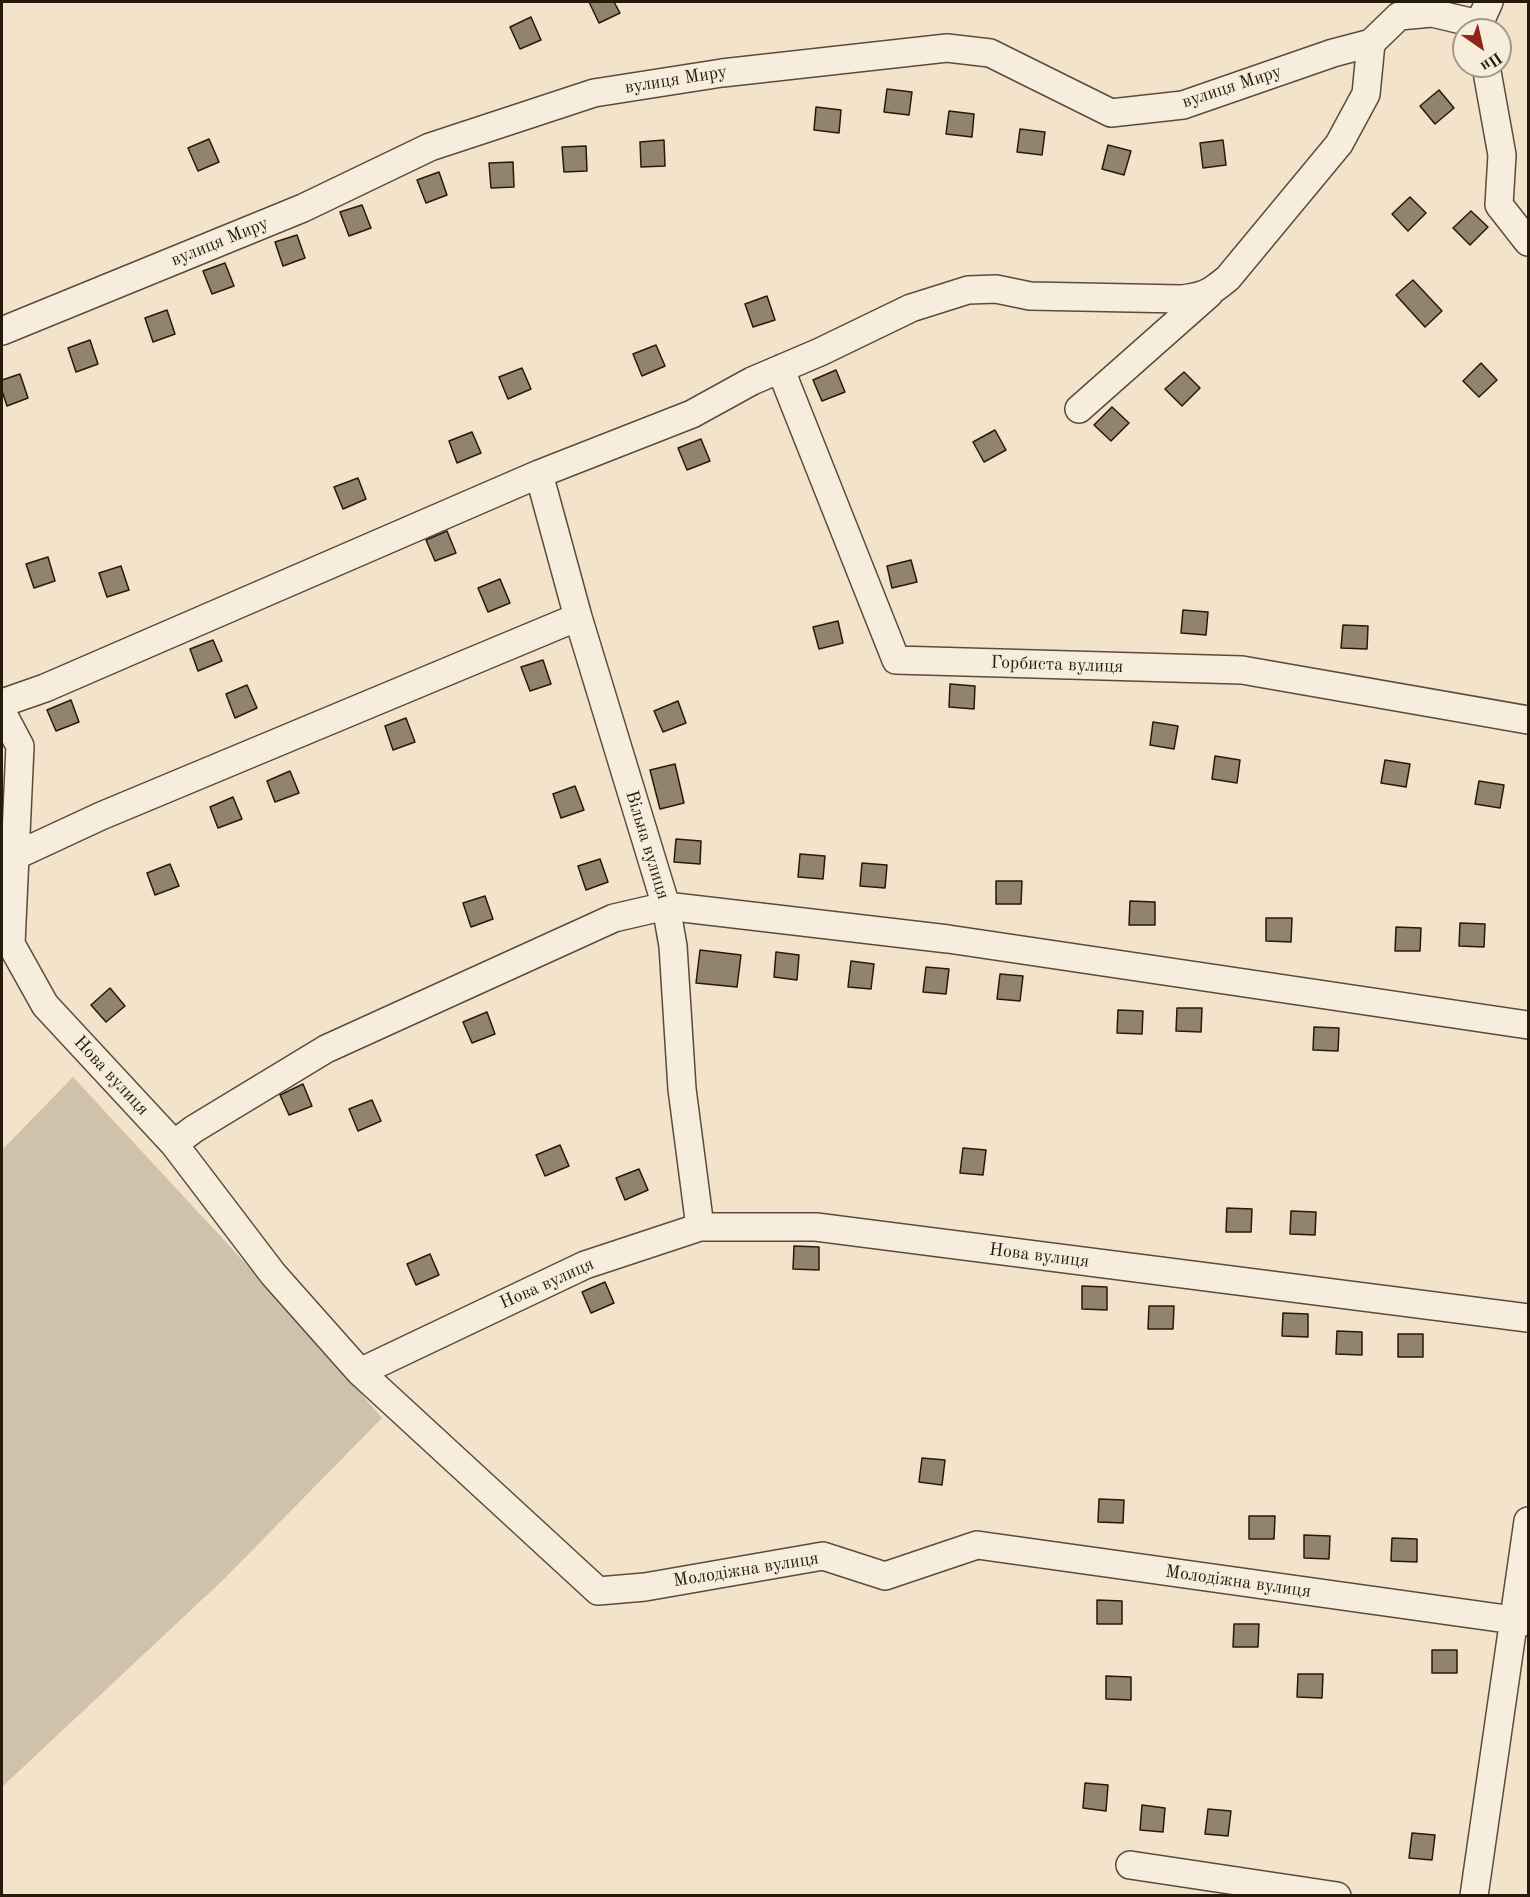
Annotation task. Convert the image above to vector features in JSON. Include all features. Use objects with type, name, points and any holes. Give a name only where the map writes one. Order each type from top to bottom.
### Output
[{"type":"street","points":[[1079,409],[1228,278],[1340,144],[1366,94],[1371,43],[1399,16],[1432,12],[1476,18]]},
{"type":"street","name":"вулиця Миру","points":[[2,332],[303,208],[430,147],[594,93],[722,73],[946,48],[990,53],[1112,113],[1183,105],[1333,53],[1371,43]]},
{"type":"street","points":[[1488,78],[1502,155],[1499,205],[1528,242]]},
{"type":"street","points":[[2,703],[45,688],[539,474],[692,414],[752,381],[911,308],[968,290],[996,289],[1030,296],[1182,299],[1201,296],[1215,289]]},
{"type":"street","name":"Горбиста вулиця","points":[[782,368],[896,660],[1242,670],[1528,720]]},
{"type":"street","name":"Вільна вулиця","points":[[539,474],[578,617],[666,906],[673,946],[682,1089],[700,1227]]},
{"type":"street","points":[[8,860],[101,816],[578,617]]},
{"type":"street","name":"Нова вулиця","points":[[2,712],[20,746],[8,860],[10,945],[45,1005],[174,1144],[273,1274],[360,1372],[585,1265],[700,1227],[816,1227],[1528,1318]]},
{"type":"street","points":[[174,1144],[194,1129],[326,1048],[614,918],[666,906],[948,939],[1528,1025]]},
{"type":"street","name":"Молодіжна вулиця","points":[[360,1372],[598,1591],[645,1587],[823,1556],[885,1576],[977,1545],[1522,1621]]},
{"type":"street","points":[[1474,1896],[1522,1621],[1528,1521]]},
{"type":"street","points":[[1130,1865],[1336,1896]]},
{"type":"shaded area","points":[[73,1077],[296,1318],[382,1418],[224,1579],[2,1787],[2,1150]]},
{"type":"building","points":[[589,2],[614,2],[620,13],[599,23]]},
{"type":"building","points":[[531,17],[541,40],[520,49],[510,27]]},
{"type":"building","points":[[887,89],[912,92],[909,115],[884,112]]},
{"type":"building","points":[[1439,90],[1454,108],[1435,124],[1420,106]]},
{"type":"building","points":[[816,107],[841,110],[839,133],[814,130]]},
{"type":"building","points":[[949,111],[974,114],[972,137],[946,134]]},
{"type":"building","points":[[1020,129],[1045,132],[1042,155],[1017,152]]},
{"type":"building","points":[[209,139],[219,162],[198,171],[188,148]]},
{"type":"building","points":[[664,140],[665,166],[641,167],[640,142]]},
{"type":"building","points":[[1223,140],[1226,165],[1203,168],[1200,143]]},
{"type":"building","points":[[1108,145],[1131,151],[1124,175],[1102,169]]},
{"type":"building","points":[[586,146],[587,171],[564,172],[562,147]]},
{"type":"building","points":[[513,162],[514,187],[491,188],[489,163]]},
{"type":"building","points":[[439,172],[447,195],[426,203],[417,180]]},
{"type":"building","points":[[1410,197],[1426,213],[1408,231],[1392,214]]},
{"type":"building","points":[[362,205],[371,228],[349,236],[340,212]]},
{"type":"building","points":[[1471,211],[1488,227],[1470,245],[1453,228]]},
{"type":"building","points":[[297,235],[305,258],[283,266],[275,242]]},
{"type":"building","points":[[225,263],[234,286],[212,294],[203,271]]},
{"type":"building","points":[[1413,280],[1442,311],[1425,327],[1396,295]]},
{"type":"building","points":[[767,296],[775,320],[753,327],[745,304]]},
{"type":"building","points":[[167,310],[175,334],[153,342],[145,318]]},
{"type":"building","points":[[90,340],[98,364],[76,372],[68,348]]},
{"type":"building","points":[[656,345],[665,366],[642,376],[633,354]]},
{"type":"building","points":[[1481,363],[1497,380],[1479,397],[1463,381]]},
{"type":"building","points":[[522,368],[531,389],[508,399],[499,377]]},
{"type":"building","points":[[836,370],[845,392],[822,401],[813,380]]},
{"type":"building","points":[[1184,372],[1200,388],[1182,406],[1165,389]]},
{"type":"building","points":[[20,374],[28,398],[7,406],[2,391],[2,380]]},
{"type":"building","points":[[1112,407],[1129,423],[1111,441],[1094,425]]},
{"type":"building","points":[[995,430],[1006,450],[984,462],[973,442]]},
{"type":"building","points":[[472,432],[481,453],[457,463],[449,441]]},
{"type":"building","points":[[701,439],[710,461],[687,470],[678,448]]},
{"type":"building","points":[[358,478],[366,499],[343,509],[334,487]]},
{"type":"building","points":[[447,531],[456,553],[435,561],[426,540]]},
{"type":"building","points":[[48,557],[55,581],[34,588],[26,564]]},
{"type":"building","points":[[911,560],[917,582],[892,588],[887,566]]},
{"type":"building","points":[[121,566],[129,590],[107,597],[99,573]]},
{"type":"building","points":[[500,579],[510,603],[488,612],[478,588]]},
{"type":"building","points":[[1183,610],[1208,612],[1206,635],[1181,633]]},
{"type":"building","points":[[838,621],[843,643],[819,649],[813,627]]},
{"type":"building","points":[[1343,625],[1368,626],[1367,649],[1341,648]]},
{"type":"building","points":[[213,640],[222,661],[198,671],[190,649]]},
{"type":"building","points":[[543,660],[551,684],[530,691],[521,667]]},
{"type":"building","points":[[950,684],[975,686],[974,709],[949,707]]},
{"type":"building","points":[[247,685],[257,708],[235,718],[226,694]]},
{"type":"building","points":[[71,700],[79,722],[56,731],[47,710]]},
{"type":"building","points":[[678,701],[686,723],[663,732],[654,711]]},
{"type":"building","points":[[406,718],[415,742],[393,750],[385,726]]},
{"type":"building","points":[[1153,722],[1178,726],[1174,749],[1150,745]]},
{"type":"building","points":[[1215,756],[1240,760],[1237,783],[1212,779]]},
{"type":"building","points":[[1385,760],[1410,764],[1406,787],[1381,783]]},
{"type":"building","points":[[675,764],[684,803],[660,809],[650,770]]},
{"type":"building","points":[[290,771],[299,793],[275,802],[267,781]]},
{"type":"building","points":[[1479,781],[1504,785],[1500,808],[1475,804]]},
{"type":"building","points":[[575,786],[584,810],[561,818],[553,794]]},
{"type":"building","points":[[233,797],[242,819],[218,828],[210,807]]},
{"type":"building","points":[[676,839],[701,841],[700,864],[674,862]]},
{"type":"building","points":[[800,854],[825,856],[823,879],[798,877]]},
{"type":"building","points":[[600,859],[608,882],[586,890],[578,866]]},
{"type":"building","points":[[862,863],[887,865],[885,888],[860,886]]},
{"type":"building","points":[[170,864],[179,886],[155,895],[147,873]]},
{"type":"building","points":[[996,881],[1022,881],[1021,904],[996,904]]},
{"type":"building","points":[[485,896],[493,919],[471,927],[463,903]]},
{"type":"building","points":[[1130,901],[1155,902],[1155,925],[1129,925]]},
{"type":"building","points":[[1266,918],[1292,918],[1291,942],[1266,941]]},
{"type":"building","points":[[1460,923],[1485,924],[1484,947],[1459,946]]},
{"type":"building","points":[[1396,927],[1421,928],[1420,951],[1395,951]]},
{"type":"building","points":[[700,950],[741,955],[737,987],[696,983]]},
{"type":"building","points":[[776,952],[799,955],[797,980],[774,977]]},
{"type":"building","points":[[851,961],[874,964],[871,989],[848,987]]},
{"type":"building","points":[[926,967],[949,969],[946,994],[923,992]]},
{"type":"building","points":[[1000,974],[1023,976],[1020,1001],[997,999]]},
{"type":"building","points":[[110,988],[125,1006],[106,1022],[91,1005]]},
{"type":"building","points":[[1177,1008],[1202,1008],[1201,1032],[1176,1031]]},
{"type":"building","points":[[1118,1010],[1143,1011],[1142,1034],[1117,1033]]},
{"type":"building","points":[[487,1012],[495,1034],[472,1043],[463,1022]]},
{"type":"building","points":[[1314,1027],[1339,1028],[1338,1051],[1313,1050]]},
{"type":"building","points":[[303,1084],[312,1106],[289,1115],[280,1095]]},
{"type":"building","points":[[372,1100],[381,1121],[358,1131],[349,1109]]},
{"type":"building","points":[[560,1145],[569,1166],[545,1176],[536,1155]]},
{"type":"building","points":[[963,1148],[986,1150],[983,1175],[960,1173]]},
{"type":"building","points":[[639,1169],[648,1190],[625,1200],[616,1178]]},
{"type":"building","points":[[1227,1208],[1252,1209],[1251,1232],[1226,1232]]},
{"type":"building","points":[[1291,1211],[1316,1212],[1315,1235],[1290,1234]]},
{"type":"building","points":[[794,1246],[819,1247],[819,1270],[793,1269]]},
{"type":"building","points":[[430,1254],[439,1275],[416,1285],[407,1264]]},
{"type":"building","points":[[605,1282],[614,1303],[591,1313],[582,1292]]},
{"type":"building","points":[[1082,1286],[1107,1287],[1107,1310],[1082,1309]]},
{"type":"building","points":[[1149,1306],[1174,1306],[1173,1329],[1148,1329]]},
{"type":"building","points":[[1283,1313],[1308,1314],[1308,1337],[1282,1336]]},
{"type":"building","points":[[1337,1331],[1362,1332],[1362,1355],[1336,1354]]},
{"type":"building","points":[[1398,1334],[1423,1334],[1423,1357],[1398,1357]]},
{"type":"building","points":[[922,1458],[945,1460],[942,1485],[919,1482]]},
{"type":"building","points":[[1099,1499],[1124,1500],[1123,1523],[1098,1522]]},
{"type":"building","points":[[1249,1516],[1275,1516],[1274,1539],[1249,1539]]},
{"type":"building","points":[[1304,1535],[1330,1536],[1329,1559],[1304,1558]]},
{"type":"building","points":[[1392,1538],[1417,1539],[1417,1562],[1391,1561]]},
{"type":"building","points":[[1097,1600],[1122,1601],[1122,1624],[1097,1624]]},
{"type":"building","points":[[1234,1624],[1259,1624],[1258,1647],[1233,1647]]},
{"type":"building","points":[[1432,1650],[1457,1650],[1457,1673],[1432,1673]]},
{"type":"building","points":[[1298,1674],[1323,1674],[1322,1698],[1297,1697]]},
{"type":"building","points":[[1106,1676],[1131,1677],[1131,1700],[1106,1699]]},
{"type":"building","points":[[1085,1783],[1108,1785],[1106,1811],[1083,1808]]},
{"type":"building","points":[[1142,1805],[1165,1808],[1163,1832],[1140,1830]]},
{"type":"building","points":[[1208,1809],[1231,1811],[1228,1836],[1205,1834]]},
{"type":"building","points":[[1412,1833],[1435,1835],[1432,1860],[1409,1858]]}]
